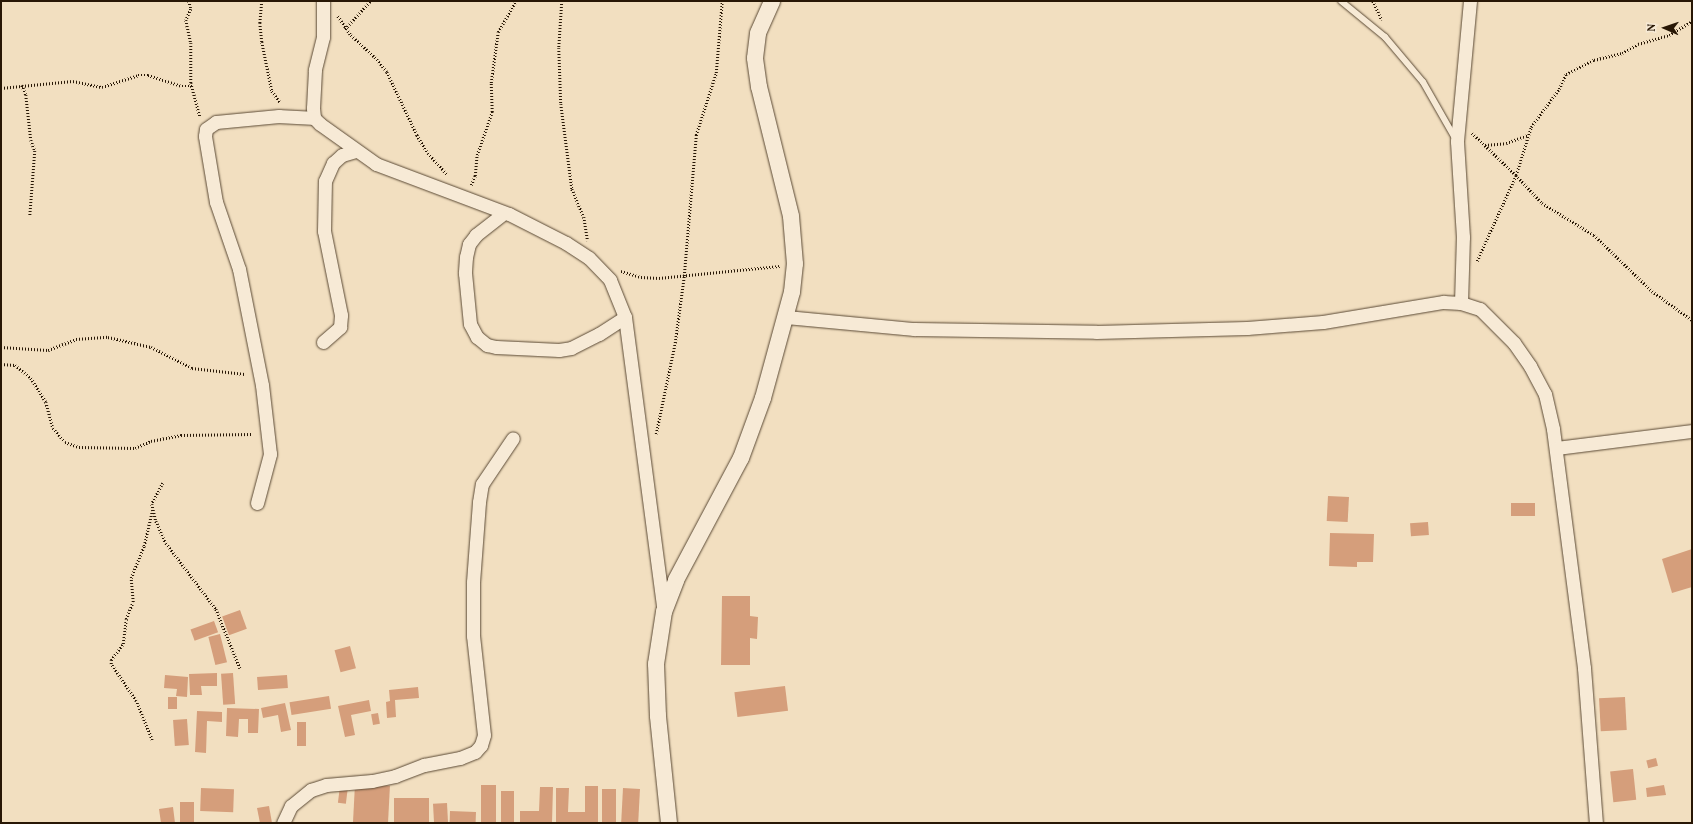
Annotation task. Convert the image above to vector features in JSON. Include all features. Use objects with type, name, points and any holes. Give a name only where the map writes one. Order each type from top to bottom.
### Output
[{"type":"street","points":[[314,118],[313,98],[316,70],[323,37],[323,1]]},
{"type":"street","points":[[669,823],[658,716],[656,664],[664,612],[676,580],[741,458],[763,398],[786,317],[795,264],[791,216],[759,87],[755,58],[758,33],[772,1]]},
{"type":"street","points":[[1461,303],[1463,237],[1457,141],[1470,1]]},
{"type":"street","points":[[256,502],[269,465],[268,434],[260,375],[239,269],[216,202],[206,128],[216,122],[290,116],[314,118],[356,151],[376,164],[468,197],[566,243],[592,260],[610,280],[625,317],[664,612]]},
{"type":"street","points":[[323,342],[340,327],[341,315],[324,231],[325,181],[333,163],[342,155],[356,151]]},
{"type":"street","points":[[504,213],[476,235],[470,244],[466,257],[465,273],[470,324],[477,336],[487,345],[496,347],[559,350],[571,348],[599,334],[625,317]]},
{"type":"street","points":[[786,317],[914,329],[1096,332],[1255,327],[1323,322],[1444,302],[1461,303],[1480,309],[1514,343],[1545,394],[1557,448],[1584,668],[1596,823]]},
{"type":"street","points":[[1557,448],[1692,431]]},
{"type":"street","points":[[283,823],[291,806],[311,790],[326,785],[396,776],[424,765],[460,758],[475,752],[481,745],[484,728],[473,636],[473,582],[479,502],[482,484],[513,438]]},
{"type":"lane","points":[[1342,1],[1385,37],[1423,82],[1457,141]]},
{"type":"path","points":[[189,1],[191,9],[186,20],[191,43],[192,86],[206,133]]},
{"type":"path","points":[[262,1],[260,23],[268,75],[272,91],[290,116]]},
{"type":"path","points":[[345,28],[370,1]]},
{"type":"path","points":[[468,197],[475,176],[477,154],[492,112],[491,83],[498,32],[516,1]]},
{"type":"path","points":[[562,1],[559,48],[561,104],[570,181],[588,231],[592,260],[642,277],[684,276],[795,264]]},
{"type":"path","points":[[655,440],[675,343],[684,276],[696,135],[716,73],[722,1]]},
{"type":"path","points":[[334,10],[345,28],[375,57],[387,72],[416,135],[428,153],[449,176]]},
{"type":"path","points":[[1462,273],[1480,258],[1493,222],[1516,175],[1529,135],[1538,116],[1554,96],[1566,74],[1594,60],[1622,53],[1632,46],[1669,35],[1692,21]]},
{"type":"path","points":[[1,88],[22,84],[73,82],[102,87],[138,75],[148,75],[182,86],[192,86]]},
{"type":"path","points":[[22,84],[30,115],[31,140],[35,151],[30,216]]},
{"type":"path","points":[[1459,122],[1485,145],[1552,212],[1594,235],[1652,291],[1692,320]]},
{"type":"path","points":[[1485,145],[1506,143],[1529,135]]},
{"type":"path","points":[[1,347],[48,350],[76,339],[108,338],[151,347],[192,368],[260,375]]},
{"type":"path","points":[[1,364],[15,365],[31,378],[46,402],[53,428],[65,442],[79,448],[135,448],[150,441],[181,434],[268,434]]},
{"type":"path","points":[[152,740],[136,700],[111,664],[111,660],[123,644],[126,619],[133,602],[131,578],[144,546],[152,504],[163,483]]},
{"type":"path","points":[[152,510],[166,543],[216,609],[240,668]]},
{"type":"building","points":[[1328,496],[1349,497],[1348,522],[1327,521]]},
{"type":"building","points":[[1511,503],[1535,503],[1535,516],[1511,516]]},
{"type":"building","points":[[1428,522],[1429,535],[1411,536],[1410,523]]},
{"type":"building","points":[[1330,533],[1374,534],[1373,562],[1357,562],[1357,567],[1329,566]]},
{"type":"building","points":[[1692,549],[1692,587],[1672,593],[1662,559]]},
{"type":"building","points":[[722,596],[750,596],[750,616],[758,617],[757,639],[750,638],[750,665],[721,665]]},
{"type":"building","points":[[240,610],[247,629],[229,635],[222,616]]},
{"type":"building","points":[[214,621],[218,632],[195,641],[191,630]]},
{"type":"building","points":[[220,634],[227,662],[215,665],[208,637]]},
{"type":"building","points":[[350,646],[356,668],[340,672],[335,650]]},
{"type":"building","points":[[217,673],[217,686],[201,686],[202,695],[190,695],[189,674]]},
{"type":"building","points":[[233,673],[235,704],[223,705],[221,674]]},
{"type":"building","points":[[165,675],[188,677],[187,697],[176,696],[177,689],[164,688]]},
{"type":"building","points":[[287,675],[288,688],[258,690],[257,677]]},
{"type":"building","points":[[785,686],[788,711],[737,717],[734,692]]},
{"type":"building","points":[[418,687],[419,698],[395,700],[396,717],[387,718],[386,702],[390,701],[389,690]]},
{"type":"building","points":[[329,696],[331,709],[292,715],[289,702]]},
{"type":"building","points":[[168,697],[177,697],[177,709],[168,709]]},
{"type":"building","points":[[1625,697],[1627,730],[1601,731],[1599,698]]},
{"type":"building","points":[[369,700],[371,711],[351,715],[355,735],[345,737],[338,706]]},
{"type":"building","points":[[285,703],[291,730],[281,732],[278,715],[263,718],[261,708]]},
{"type":"building","points":[[227,708],[259,709],[258,733],[248,733],[248,719],[239,719],[238,737],[226,736]]},
{"type":"building","points":[[197,711],[222,712],[222,722],[207,721],[206,753],[195,752]]},
{"type":"building","points":[[378,713],[380,724],[373,725],[371,714]]},
{"type":"building","points":[[187,719],[189,745],[175,746],[173,720]]},
{"type":"building","points":[[297,722],[306,722],[306,746],[297,746]]},
{"type":"building","points":[[1656,758],[1658,766],[1648,768],[1646,760]]},
{"type":"building","points":[[1633,769],[1636,800],[1613,802],[1610,771]]},
{"type":"building","points":[[355,784],[390,786],[388,823],[353,823]]},
{"type":"building","points":[[481,785],[496,785],[496,823],[481,823]]},
{"type":"building","points":[[1664,785],[1666,795],[1647,797],[1646,788]]},
{"type":"building","points":[[340,786],[348,787],[346,804],[338,803]]},
{"type":"building","points":[[585,786],[598,786],[598,823],[556,823],[556,788],[569,788],[568,812],[585,812]]},
{"type":"building","points":[[540,787],[553,787],[552,823],[520,823],[520,811],[539,811]]},
{"type":"building","points":[[201,788],[234,789],[233,812],[200,811]]},
{"type":"building","points":[[623,788],[640,789],[638,823],[621,823]]},
{"type":"building","points":[[602,789],[616,789],[616,823],[602,823]]},
{"type":"building","points":[[501,791],[514,791],[514,823],[501,823]]},
{"type":"building","points":[[394,798],[429,798],[429,823],[394,823]]},
{"type":"building","points":[[180,802],[194,802],[194,823],[180,823]]},
{"type":"building","points":[[447,803],[448,823],[434,823],[433,804]]},
{"type":"building","points":[[269,806],[272,823],[260,823],[257,808]]},
{"type":"building","points":[[173,807],[175,823],[161,823],[159,809]]},
{"type":"building","points":[[450,811],[476,812],[476,823],[450,823]]}]
